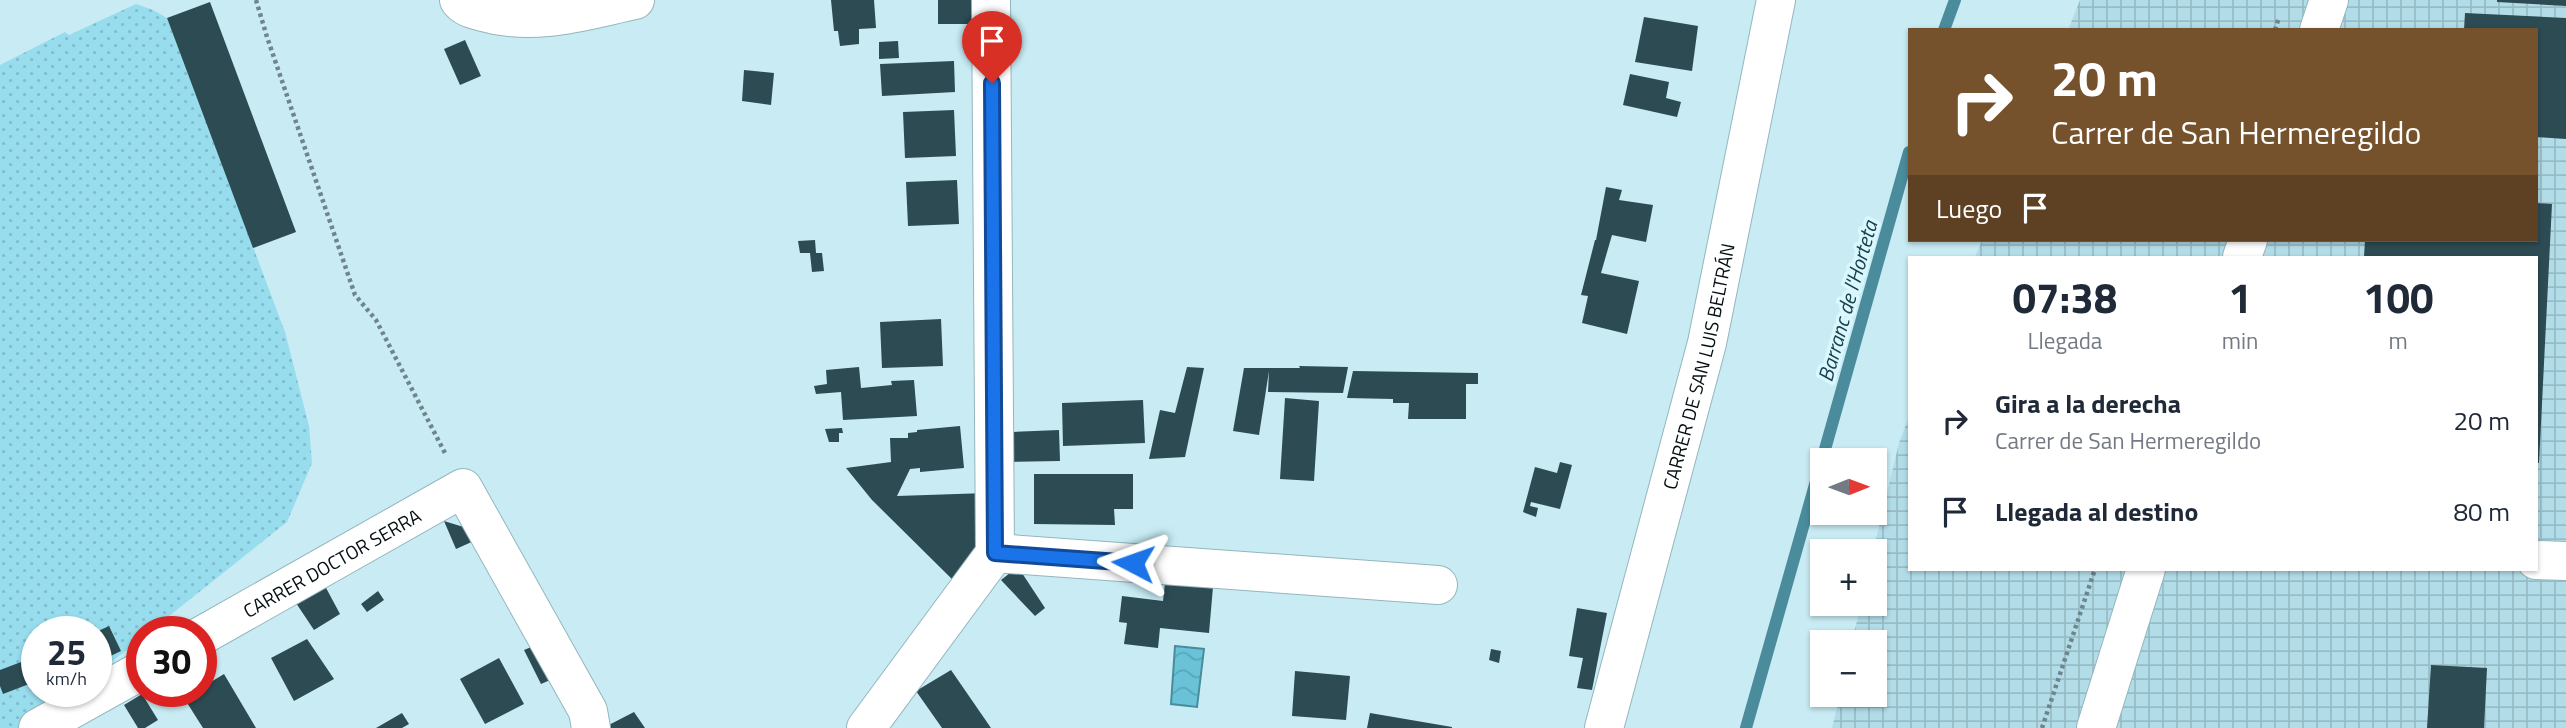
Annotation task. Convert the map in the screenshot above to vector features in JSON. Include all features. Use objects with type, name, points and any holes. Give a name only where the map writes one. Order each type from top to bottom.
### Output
[{"type":"street","points":[[459,0],[464,6],[504,18],[542,19],[635,0]]},
{"type":"street","points":[[867,727],[995,553],[991,0]]},
{"type":"street","name":"CARRER DE SAN LUIS BELTRÁN","points":[[1604,728],[1707,342],[1776,0]]},
{"type":"street","points":[[2320,28],[2329,0]]},
{"type":"street","name":"CARRER DOCTOR SERRA","points":[[217,627],[463,488]]},
{"type":"street","points":[[463,488],[589,711],[591,728]]},
{"type":"street","points":[[995,553],[1438,585]]},
{"type":"street","points":[[2538,560],[2566,561]]},
{"type":"street","points":[[2096,728],[2146,571]]},
{"type":"street","points":[[40,727],[126,679]]},
{"type":"path","points":[[256,0],[355,295],[376,320],[463,488]]},
{"type":"path","points":[[2042,728],[2094,571]]},
{"type":"shaded area","points":[[2080,0],[2566,0],[2566,728],[1832,728],[1837,707],[1887,707],[1887,630],[1855,630],[1858,616],[1887,616],[1887,539],[1876,539],[1879,525],[1887,525],[1887,493],[1899,443],[1908,420],[1908,571],[2538,571],[2538,256],[1975,256],[1981,242],[2538,242],[2538,28],[2069,28]]},
{"type":"shaded area","points":[[136,4],[167,18],[285,332],[309,426],[312,463],[287,522],[169,616],[126,616],[126,650],[112,661],[112,616],[21,616],[21,707],[51,707],[20,728],[0,728],[0,65],[65,32],[69,35]]},
{"type":"water","points":[[1175,646],[1204,649],[1197,707],[1171,704]]},
{"type":"building","points":[[831,0],[874,0],[876,28],[859,29],[859,44],[840,46],[838,31],[834,31]]},
{"type":"building","points":[[938,0],[974,0],[974,24],[938,24]]},
{"type":"building","points":[[2566,0],[2566,6],[2497,2]]},
{"type":"building","points":[[210,2],[296,232],[253,248],[167,18]]},
{"type":"building","points":[[2465,13],[2566,18],[2566,139],[2538,137],[2538,28],[2464,28]]},
{"type":"building","points":[[1644,17],[1698,26],[1692,71],[1635,62]]},
{"type":"building","points":[[465,40],[481,76],[460,85],[444,49]]},
{"type":"building","points":[[898,41],[899,58],[879,59],[879,42]]},
{"type":"building","points":[[954,61],[955,92],[882,96],[880,64]]},
{"type":"building","points":[[744,70],[774,73],[771,105],[742,101]]},
{"type":"building","points":[[1630,74],[1669,82],[1666,98],[1681,102],[1677,117],[1623,105]]},
{"type":"building","points":[[954,110],[956,156],[905,158],[903,112]]},
{"type":"building","points":[[957,180],[959,224],[908,226],[906,182]]},
{"type":"building","points":[[1606,187],[1622,190],[1619,200],[1653,205],[1646,242],[1612,235],[1601,273],[1639,281],[1627,334],[1582,323],[1588,296],[1581,295],[1596,240]]},
{"type":"building","points":[[2538,203],[2552,204],[2539,463],[2538,256],[2364,256],[2365,242],[2538,242]]},
{"type":"building","points":[[815,240],[816,253],[822,253],[824,271],[812,272],[810,253],[800,253],[798,241]]},
{"type":"building","points":[[941,319],[943,366],[882,368],[880,322]]},
{"type":"building","points":[[1299,366],[1348,367],[1343,393],[1268,392],[1269,371],[1259,435],[1233,431],[1244,368],[1300,368]]},
{"type":"building","points":[[859,367],[861,388],[892,385],[891,381],[914,380],[917,416],[843,420],[841,392],[816,394],[814,386],[827,384],[826,370]]},
{"type":"building","points":[[1187,367],[1204,368],[1185,457],[1149,459],[1160,410],[1175,413]]},
{"type":"building","points":[[1353,371],[1478,373],[1478,384],[1466,384],[1466,419],[1408,419],[1409,403],[1393,403],[1393,399],[1347,398]]},
{"type":"building","points":[[1285,398],[1319,401],[1314,481],[1280,479]]},
{"type":"building","points":[[1143,400],[1145,443],[1063,446],[1062,403]]},
{"type":"building","points":[[960,426],[964,468],[920,472],[920,468],[910,469],[897,496],[987,493],[987,552],[959,586],[872,500],[846,468],[891,462],[890,438],[908,438],[908,433],[917,430]]},
{"type":"building","points":[[842,428],[839,442],[829,442],[825,429]]},
{"type":"building","points":[[1059,430],[1060,461],[1006,462],[1013,432]]},
{"type":"building","points":[[1560,462],[1572,465],[1560,509],[1531,502],[1530,506],[1538,508],[1536,517],[1523,512],[1535,467],[1557,473]]},
{"type":"building","points":[[1034,474],[1133,474],[1133,509],[1114,509],[1115,525],[1034,524]]},
{"type":"building","points":[[444,521],[470,529],[476,540],[456,549]]},
{"type":"building","points":[[1015,569],[1020,570],[1045,608],[1035,616],[1001,580]]},
{"type":"building","points":[[1165,583],[1213,587],[1209,633],[1160,628],[1158,648],[1124,644],[1127,623],[1119,622],[1122,596],[1163,601]]},
{"type":"building","points":[[325,586],[340,614],[314,630],[296,603]]},
{"type":"building","points":[[378,591],[384,600],[367,612],[361,604]]},
{"type":"building","points":[[1577,608],[1607,613],[1592,690],[1577,688],[1583,658],[1569,656]]},
{"type":"building","points":[[112,632],[121,651],[112,655]]},
{"type":"building","points":[[307,639],[334,679],[294,701],[271,658]]},
{"type":"building","points":[[541,643],[557,677],[541,684],[524,650]]},
{"type":"building","points":[[1491,649],[1501,651],[1499,663],[1489,660]]},
{"type":"building","points":[[499,658],[524,704],[485,724],[460,679]]},
{"type":"building","points":[[21,662],[21,687],[3,694],[0,670]]},
{"type":"building","points":[[2431,665],[2487,668],[2484,728],[2427,728]]},
{"type":"building","points":[[951,670],[991,728],[942,728],[916,691]]},
{"type":"building","points":[[1295,671],[1350,676],[1346,720],[1292,716]]},
{"type":"building","points":[[224,674],[256,728],[203,728],[190,707],[217,707],[217,678]]},
{"type":"building","points":[[124,705],[150,707],[158,720],[145,728],[138,728]]},
{"type":"building","points":[[634,712],[645,728],[603,728]]},
{"type":"building","points":[[402,713],[409,724],[402,728],[376,728]]},
{"type":"building","points":[[1370,713],[1452,727],[1452,728],[1367,728]]},
{"type":"waterway","name":"Barranc de l'Horteta","points":[[1945,28],[1955,0]]},
{"type":"waterway","name":"Barranc de l'Horteta","points":[[1825,448],[1908,156]]},
{"type":"waterway","name":"Barranc de l'Horteta","points":[[1746,728],[1810,502]]},
{"type":"route","points":[[992,83],[995,553],[1133,563]]}]
